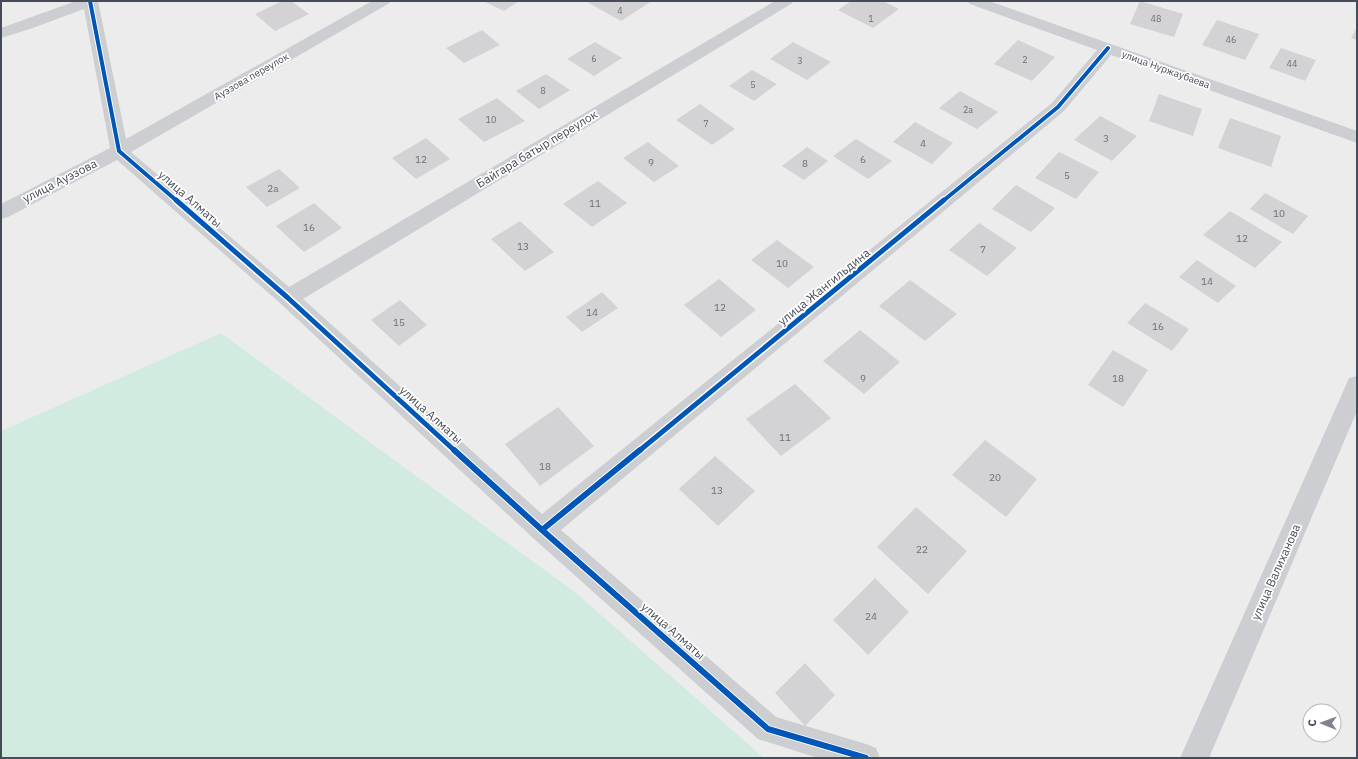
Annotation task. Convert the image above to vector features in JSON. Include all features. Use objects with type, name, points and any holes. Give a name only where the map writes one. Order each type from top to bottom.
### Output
[{"type":"street","points":[[1,33],[90,1],[119,151]]},
{"type":"street","name":"Ауэзова переулок","points":[[119,151],[383,1]]},
{"type":"street","name":"Байгара батыр переулок","points":[[288,298],[786,1]]},
{"type":"street","name":"улица Нуржаубаева","points":[[975,1],[1357,137]]},
{"type":"street","name":"улица Жангильдина","points":[[542,530],[1058,107],[1108,48]]},
{"type":"street","name":"улица Ауэзова","points":[[1,212],[119,151]]},
{"type":"street","name":"улица Алматы","points":[[119,151],[288,298],[542,530],[768,729],[866,758]]},
{"type":"street","name":"улица Валиханова","points":[[1194,758],[1357,385]]},
{"type":"green space","points":[[221,333],[576,593],[764,758],[1,758],[1,431]]},
{"type":"building","points":[[282,1],[291,1],[309,14],[275,31],[255,14]]},
{"type":"building","points":[[483,1],[519,1],[504,11]]},
{"type":"building","points":[[585,1],[652,1],[621,21]]},
{"type":"building","points":[[851,1],[883,1],[899,9],[873,28],[838,10]]},
{"type":"building","points":[[1140,1],[1183,14],[1174,37],[1130,24]]},
{"type":"building","points":[[1217,20],[1259,34],[1245,60],[1202,45]]},
{"type":"building","points":[[1357,27],[1357,40],[1351,38]]},
{"type":"building","points":[[482,30],[500,45],[464,63],[446,48]]},
{"type":"building","points":[[1018,40],[1055,57],[1032,81],[994,64]]},
{"type":"building","points":[[595,42],[622,58],[594,76],[567,59]]},
{"type":"building","points":[[793,42],[831,62],[807,80],[770,59]]},
{"type":"building","points":[[1281,48],[1316,60],[1305,81],[1269,68]]},
{"type":"building","points":[[752,70],[777,84],[754,101],[729,86]]},
{"type":"building","points":[[546,74],[570,90],[539,109],[516,91]]},
{"type":"building","points":[[960,91],[998,112],[977,129],[939,108]]},
{"type":"building","points":[[1159,94],[1202,109],[1193,136],[1149,121]]},
{"type":"building","points":[[497,98],[525,121],[484,142],[458,119]]},
{"type":"building","points":[[700,104],[735,129],[712,145],[676,120]]},
{"type":"building","points":[[1100,116],[1137,136],[1112,161],[1074,140]]},
{"type":"building","points":[[1230,118],[1281,136],[1271,167],[1218,148]]},
{"type":"building","points":[[915,122],[953,143],[932,164],[893,142]]},
{"type":"building","points":[[426,138],[450,159],[416,179],[392,158]]},
{"type":"building","points":[[856,139],[892,161],[868,179],[833,156]]},
{"type":"building","points":[[648,142],[679,166],[654,182],[623,158]]},
{"type":"building","points":[[807,147],[828,161],[804,180],[782,166]]},
{"type":"building","points":[[1059,152],[1099,172],[1076,199],[1035,178]]},
{"type":"building","points":[[279,169],[300,188],[267,207],[246,187]]},
{"type":"building","points":[[598,181],[627,203],[592,227],[563,204]]},
{"type":"building","points":[[1016,185],[1055,208],[1031,232],[992,209]]},
{"type":"building","points":[[1265,193],[1308,216],[1293,234],[1250,209]]},
{"type":"building","points":[[314,203],[342,228],[304,252],[276,226]]},
{"type":"building","points":[[1230,211],[1282,242],[1255,268],[1203,235]]},
{"type":"building","points":[[520,221],[554,252],[525,271],[491,239]]},
{"type":"building","points":[[979,223],[1017,248],[987,276],[949,250]]},
{"type":"building","points":[[777,240],[814,267],[788,288],[751,260]]},
{"type":"building","points":[[1197,260],[1236,286],[1218,303],[1179,277]]},
{"type":"building","points":[[719,279],[756,310],[721,337],[684,305]]},
{"type":"building","points":[[910,280],[957,314],[925,341],[879,306]]},
{"type":"building","points":[[602,292],[618,308],[582,332],[566,317]]},
{"type":"building","points":[[400,300],[427,325],[399,346],[371,320]]},
{"type":"building","points":[[1145,303],[1189,329],[1172,351],[1127,323]]},
{"type":"building","points":[[860,330],[900,362],[864,394],[823,361]]},
{"type":"building","points":[[1113,350],[1148,370],[1123,407],[1088,385]]},
{"type":"building","points":[[795,384],[831,418],[781,456],[746,419]]},
{"type":"building","points":[[558,407],[594,446],[540,486],[505,444]]},
{"type":"building","points":[[985,440],[1037,479],[1006,517],[952,475]]},
{"type":"building","points":[[715,456],[755,491],[718,526],[679,489]]},
{"type":"building","points":[[916,507],[967,551],[928,594],[877,547]]},
{"type":"building","points":[[875,578],[909,612],[868,655],[833,620]]},
{"type":"building","points":[[805,663],[835,695],[805,726],[775,693]]},
{"type":"cycle path","points":[[90,1],[119,151],[288,298],[542,530],[768,729],[866,758]]},
{"type":"cycle path","points":[[542,530],[1058,107],[1108,48]]}]
